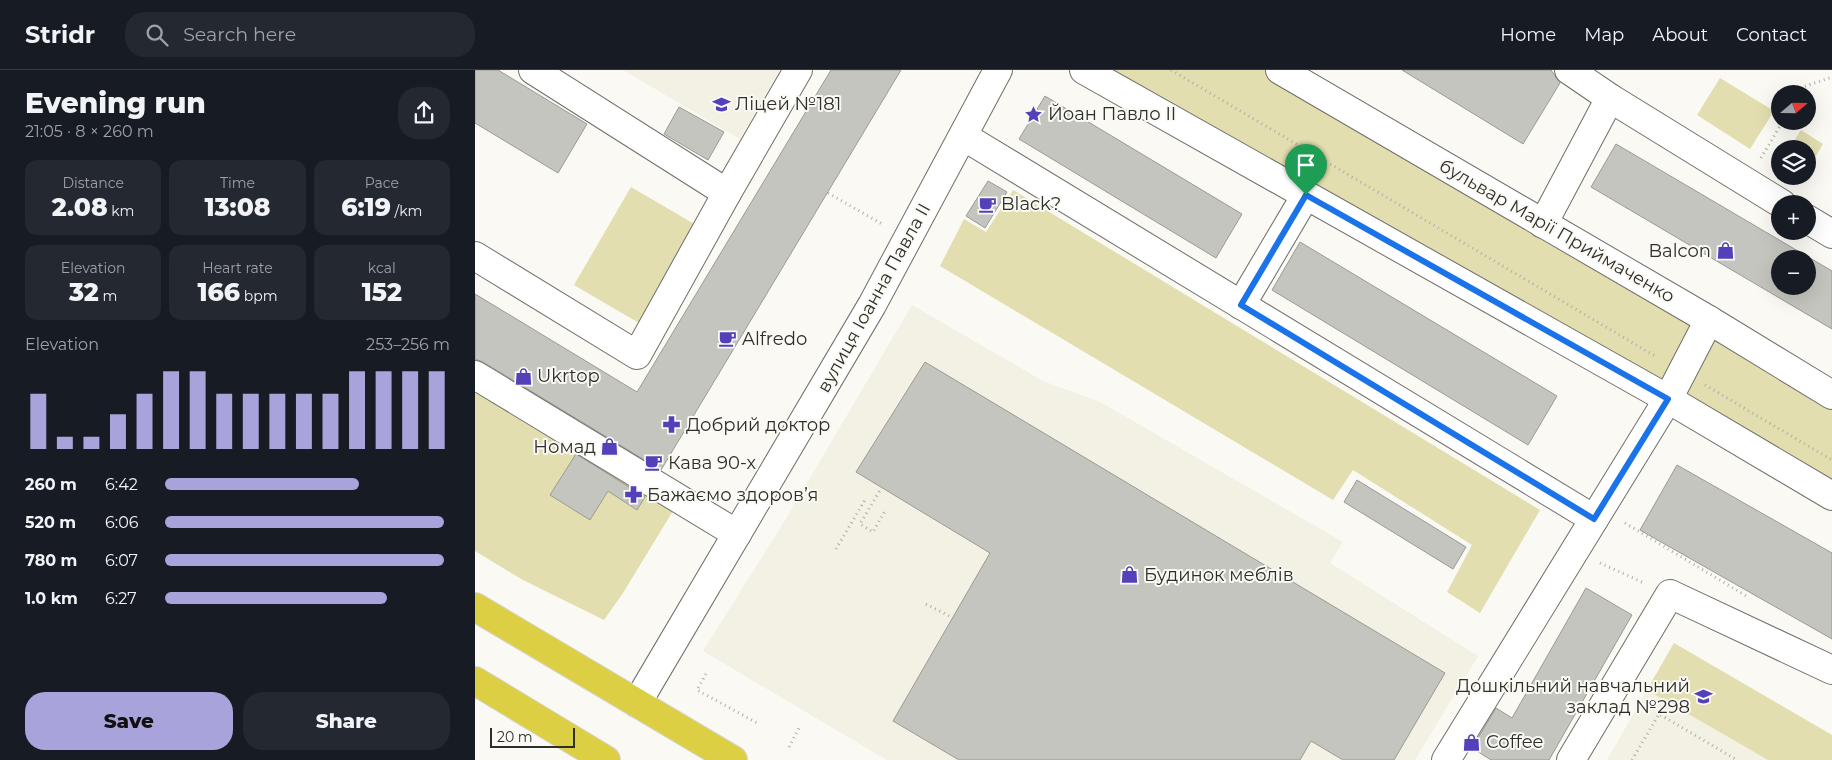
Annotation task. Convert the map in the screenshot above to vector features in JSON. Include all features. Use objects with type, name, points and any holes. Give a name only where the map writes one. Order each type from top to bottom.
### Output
[{"type":"highway","points":[[475,607],[733,760]]},
{"type":"highway","points":[[475,681],[579,753],[606,760]]},
{"type":"street","points":[[533,70],[727,193]]},
{"type":"street","points":[[475,256],[637,355],[798,70]]},
{"type":"street","name":"вулиця Іоанна Павла II","points":[[637,703],[872,305],[998,70]]},
{"type":"street","points":[[1084,70],[1668,399],[1832,496]]},
{"type":"street","name":"бульвар Марії Приймаченко","points":[[1280,70],[1709,320],[1832,395]]},
{"type":"street","points":[[1569,70],[1609,98],[1771,197]]},
{"type":"street","points":[[1543,224],[1609,98]]},
{"type":"street","points":[[963,136],[1241,305],[1597,514]]},
{"type":"street","points":[[1241,305],[1306,195]]},
{"type":"street","points":[[1816,224],[1832,234]]},
{"type":"street","points":[[1446,760],[1668,399],[1709,320]]},
{"type":"street","points":[[475,375],[737,534]]},
{"type":"street","points":[[1571,760],[1670,594],[1832,670]]},
{"type":"path","points":[[1171,70],[1655,356]]},
{"type":"path","points":[[1809,85],[1832,78]]},
{"type":"path","points":[[1759,160],[1777,130]]},
{"type":"path","points":[[828,193],[882,224]]},
{"type":"path","points":[[1701,383],[1832,460]]},
{"type":"path","points":[[882,487],[861,524],[873,532],[885,511]]},
{"type":"path","points":[[836,549],[865,500]]},
{"type":"path","points":[[1597,514],[1755,601]]},
{"type":"path","points":[[1574,551],[1670,594]]},
{"type":"path","points":[[926,604],[953,618]]},
{"type":"path","points":[[705,674],[697,690],[759,724]]},
{"type":"path","points":[[1632,760],[1659,714],[1737,760]]},
{"type":"path","points":[[789,747],[799,728]]},
{"type":"shaded area","name":"Ліцей №181","points":[[623,70],[780,70],[740,139]]},
{"type":"shaded area","points":[[1084,70],[1280,70],[1832,395],[1832,496]]},
{"type":"shaded area","points":[[1720,78],[1771,109],[1771,116],[1750,149],[1697,115]]},
{"type":"shaded area","points":[[1801,130],[1823,144],[1816,156],[1816,140],[1795,140]]},
{"type":"shaded area","points":[[631,187],[696,225],[639,323],[574,285]]},
{"type":"shaded area","points":[[1013,190],[1540,510],[1480,613],[1447,592],[1472,545],[1353,470],[1333,500],[940,266],[964,219],[986,232]]},
{"type":"shaded area","points":[[912,305],[1043,381],[1100,402],[1343,542],[1330,563],[1478,656],[1415,760],[887,760],[703,651],[787,517]]},
{"type":"shaded area","points":[[475,386],[676,506],[623,593],[604,620],[523,580],[475,551]]},
{"type":"shaded area","name":"Дошкільний навчальний заклад №298","points":[[1674,643],[1832,760],[1607,760]]},
{"type":"shaded area","name":"Дошкільний навчальний заклад №298","points":[[1674,643],[1832,735],[1832,760],[1768,760],[1647,690]]},
{"type":"building","points":[[475,70],[498,70],[587,124],[558,173],[475,123]]},
{"type":"building","points":[[831,70],[901,70],[661,470],[483,362],[475,359],[475,294],[637,392]]},
{"type":"building","points":[[1402,70],[1551,70],[1560,83],[1523,144]]},
{"type":"building","points":[[1045,96],[1242,214],[1216,258],[1019,139]]},
{"type":"building","points":[[679,107],[724,132],[708,160],[664,134]]},
{"type":"building","points":[[1616,144],[1771,235],[1771,240],[1779,240],[1796,250],[1771,250],[1771,293],[1591,187]]},
{"type":"building","name":"Black?","points":[[988,181],[1007,192],[985,228],[966,216]]},
{"type":"building","points":[[1300,242],[1557,396],[1528,445],[1272,290]]},
{"type":"building","points":[[1816,262],[1832,271],[1832,329],[1774,295],[1816,295]]},
{"type":"building","name":"Будинок меблів","points":[[925,362],[1445,673],[1394,760],[1343,760],[1311,741],[1300,760],[959,760],[893,721],[990,553],[856,472]]},
{"type":"building","points":[[576,454],[645,497],[637,510],[608,491],[590,520],[550,495]]},
{"type":"building","points":[[1677,465],[1832,553],[1832,639],[1640,530]]},
{"type":"building","points":[[1357,480],[1466,547],[1453,569],[1344,502]]},
{"type":"building","points":[[1586,588],[1632,615],[1549,760],[1491,760],[1472,748],[1496,708],[1512,718]]},
{"type":"place","name":"Ліцей №181","points":[[721,104]]},
{"type":"place","name":"Йоан Павло II","points":[[1034,114]]},
{"type":"place","name":"Black?","points":[[987,204]]},
{"type":"place","name":"Balcon","points":[[1725,251]]},
{"type":"place","name":"Alfredo","points":[[728,339]]},
{"type":"place","name":"Ukrtop","points":[[523,376]]},
{"type":"place","name":"Добрий доктор","points":[[672,425]]},
{"type":"place","name":"Номад","points":[[610,447]]},
{"type":"place","name":"Кава 90-х","points":[[654,463]]},
{"type":"place","name":"Бажаємо здоровʼя","points":[[633,495]]},
{"type":"place","name":"Будинок меблів","points":[[1130,575]]},
{"type":"place","name":"Дошкільний навчальний заклад №298","points":[[1704,696]]},
{"type":"place","name":"Coffee","points":[[1472,742]]},
{"type":"route","points":[[1306,195],[1668,399],[1594,519],[1241,305],[1306,195]]}]
